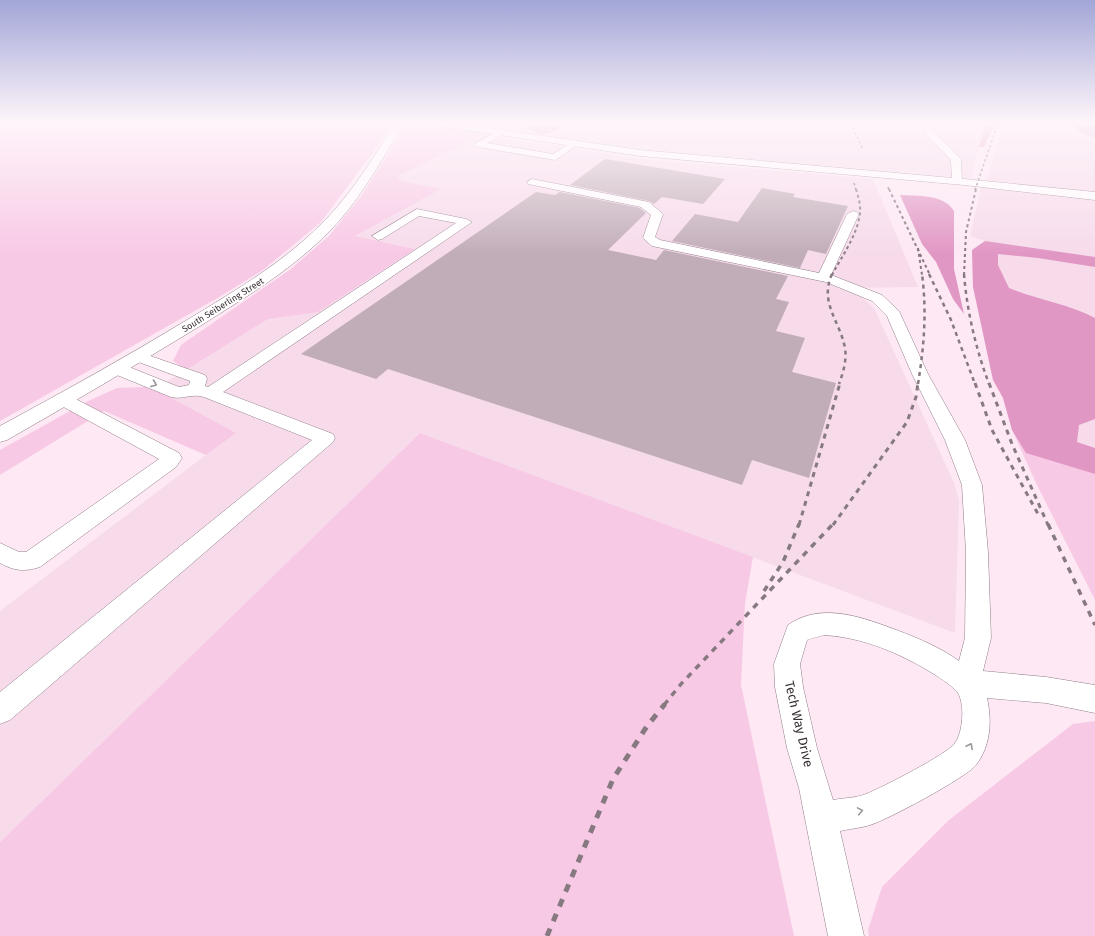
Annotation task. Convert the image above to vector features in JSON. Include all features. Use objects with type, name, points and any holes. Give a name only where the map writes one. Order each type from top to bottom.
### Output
[{"type":"main road","name":"South Seiberling Street","points":[[0,435],[139,358],[244,293],[311,242],[347,203],[371,167]]},
{"type":"main road","points":[[790,167],[957,181],[1095,196]]},
{"type":"street","points":[[956,167],[957,181]]},
{"type":"street","points":[[532,182],[645,204],[657,214],[649,238],[656,243],[823,278],[856,288],[876,298],[894,314],[920,374],[955,440],[972,485],[977,552],[978,638],[968,683],[972,692],[977,717],[973,740],[966,755],[923,782],[868,810],[821,818]]},
{"type":"street","points":[[203,391],[466,222],[417,212],[378,236]]},
{"type":"street","points":[[823,278],[853,214]]},
{"type":"street","points":[[139,358],[199,379],[203,391]]},
{"type":"street","points":[[0,710],[326,438],[203,391],[177,393],[118,369]]},
{"type":"street","points":[[0,552],[16,562],[32,560],[169,462],[172,458],[64,400]]},
{"type":"street","name":"Tech Way Drive","points":[[846,936],[815,788],[802,748],[789,687],[787,664],[797,633],[804,628],[824,624],[846,625],[866,630],[914,650],[942,664],[968,683]]},
{"type":"street","points":[[968,683],[1046,690],[1095,699]]},
{"type":"shaded area","points":[[0,167],[362,167],[321,222],[263,270],[221,296],[0,421]]},
{"type":"shaded area","points":[[380,167],[417,167],[398,176],[401,181],[441,189],[355,236],[415,249],[318,312],[268,319],[186,370],[173,361],[181,345],[291,269],[329,236],[362,195]]},
{"type":"shaded area","points":[[417,167],[729,167],[873,179],[918,287],[845,288],[863,298],[874,308],[955,485],[959,501],[955,633],[420,433],[0,842],[0,611],[235,433],[155,389],[268,319],[318,311],[415,249],[355,236],[440,189],[401,181],[398,176]]},
{"type":"shaded area","points":[[838,167],[974,167],[971,178]]},
{"type":"shaded area","points":[[990,167],[1095,167],[1095,194],[986,181]]},
{"type":"shaded area","points":[[981,187],[1095,199],[1095,449],[1012,430],[1003,398],[993,380],[973,287],[972,250],[985,241],[970,236]]},
{"type":"shaded area","points":[[900,195],[930,197],[944,201],[950,205],[954,211],[954,269],[964,314],[953,299],[936,262],[922,244]]},
{"type":"shaded area","points":[[985,241],[1095,257],[1095,267],[1038,258],[998,254],[998,265],[1009,288],[1075,309],[1095,318],[1095,419],[1079,425],[1077,442],[1095,448],[1095,474],[1026,453],[1012,430],[1003,398],[993,380],[973,287],[972,250]]},
{"type":"shaded area","points":[[145,387],[166,395],[236,433],[206,455],[104,411],[0,475],[0,450],[88,401],[117,388]]},
{"type":"shaded area","points":[[1012,430],[1095,449],[1095,600],[1036,483]]},
{"type":"shaded area","points":[[420,433],[753,557],[745,603],[741,685],[794,936],[0,936],[0,842]]},
{"type":"shaded area","points":[[1095,721],[1095,936],[869,936],[868,930],[882,887],[949,820],[1073,724]]},
{"type":"building","points":[[595,167],[651,167],[725,179],[703,204],[662,197],[654,204],[649,201],[570,185]]},
{"type":"building","points":[[762,188],[795,194],[793,197],[848,206],[826,254],[808,250],[800,268],[672,241],[695,214],[738,222]]},
{"type":"building","points":[[536,192],[555,195],[560,192],[640,208],[646,213],[608,250],[656,260],[664,250],[788,276],[776,299],[789,302],[776,331],[805,338],[792,372],[836,383],[809,478],[752,460],[742,485],[388,369],[376,379],[301,354]]},
{"type":"railway","points":[[975,190],[983,167]]},
{"type":"railway","points":[[854,183],[856,190]]},
{"type":"railway","points":[[832,275],[845,253],[859,221],[860,207],[856,189]]},
{"type":"railway","points":[[889,189],[918,251]]},
{"type":"railway","points":[[964,274],[966,232],[976,189]]},
{"type":"railway","points":[[918,251],[930,275]]},
{"type":"railway","points":[[918,251],[922,275]]},
{"type":"railway","points":[[832,274],[829,284],[829,303],[845,348],[844,366],[839,384]]},
{"type":"railway","points":[[918,384],[924,329],[924,288],[922,274]]},
{"type":"railway","points":[[929,274],[951,320],[975,384]]},
{"type":"railway","points":[[964,274],[967,302],[973,330],[989,384]]},
{"type":"railway","points":[[799,525],[840,383]]},
{"type":"railway","points":[[833,525],[907,422],[916,397],[918,383]]},
{"type":"railway","points":[[975,383],[992,430],[1038,514]]},
{"type":"railway","points":[[989,383],[1012,444],[1048,525]]},
{"type":"railway","points":[[764,591],[783,562],[799,524]]},
{"type":"railway","points":[[664,705],[681,684],[833,524]]},
{"type":"railway","points":[[1048,524],[1095,625]]},
{"type":"railway","points":[[547,936],[613,779],[647,726],[665,704]]}]
